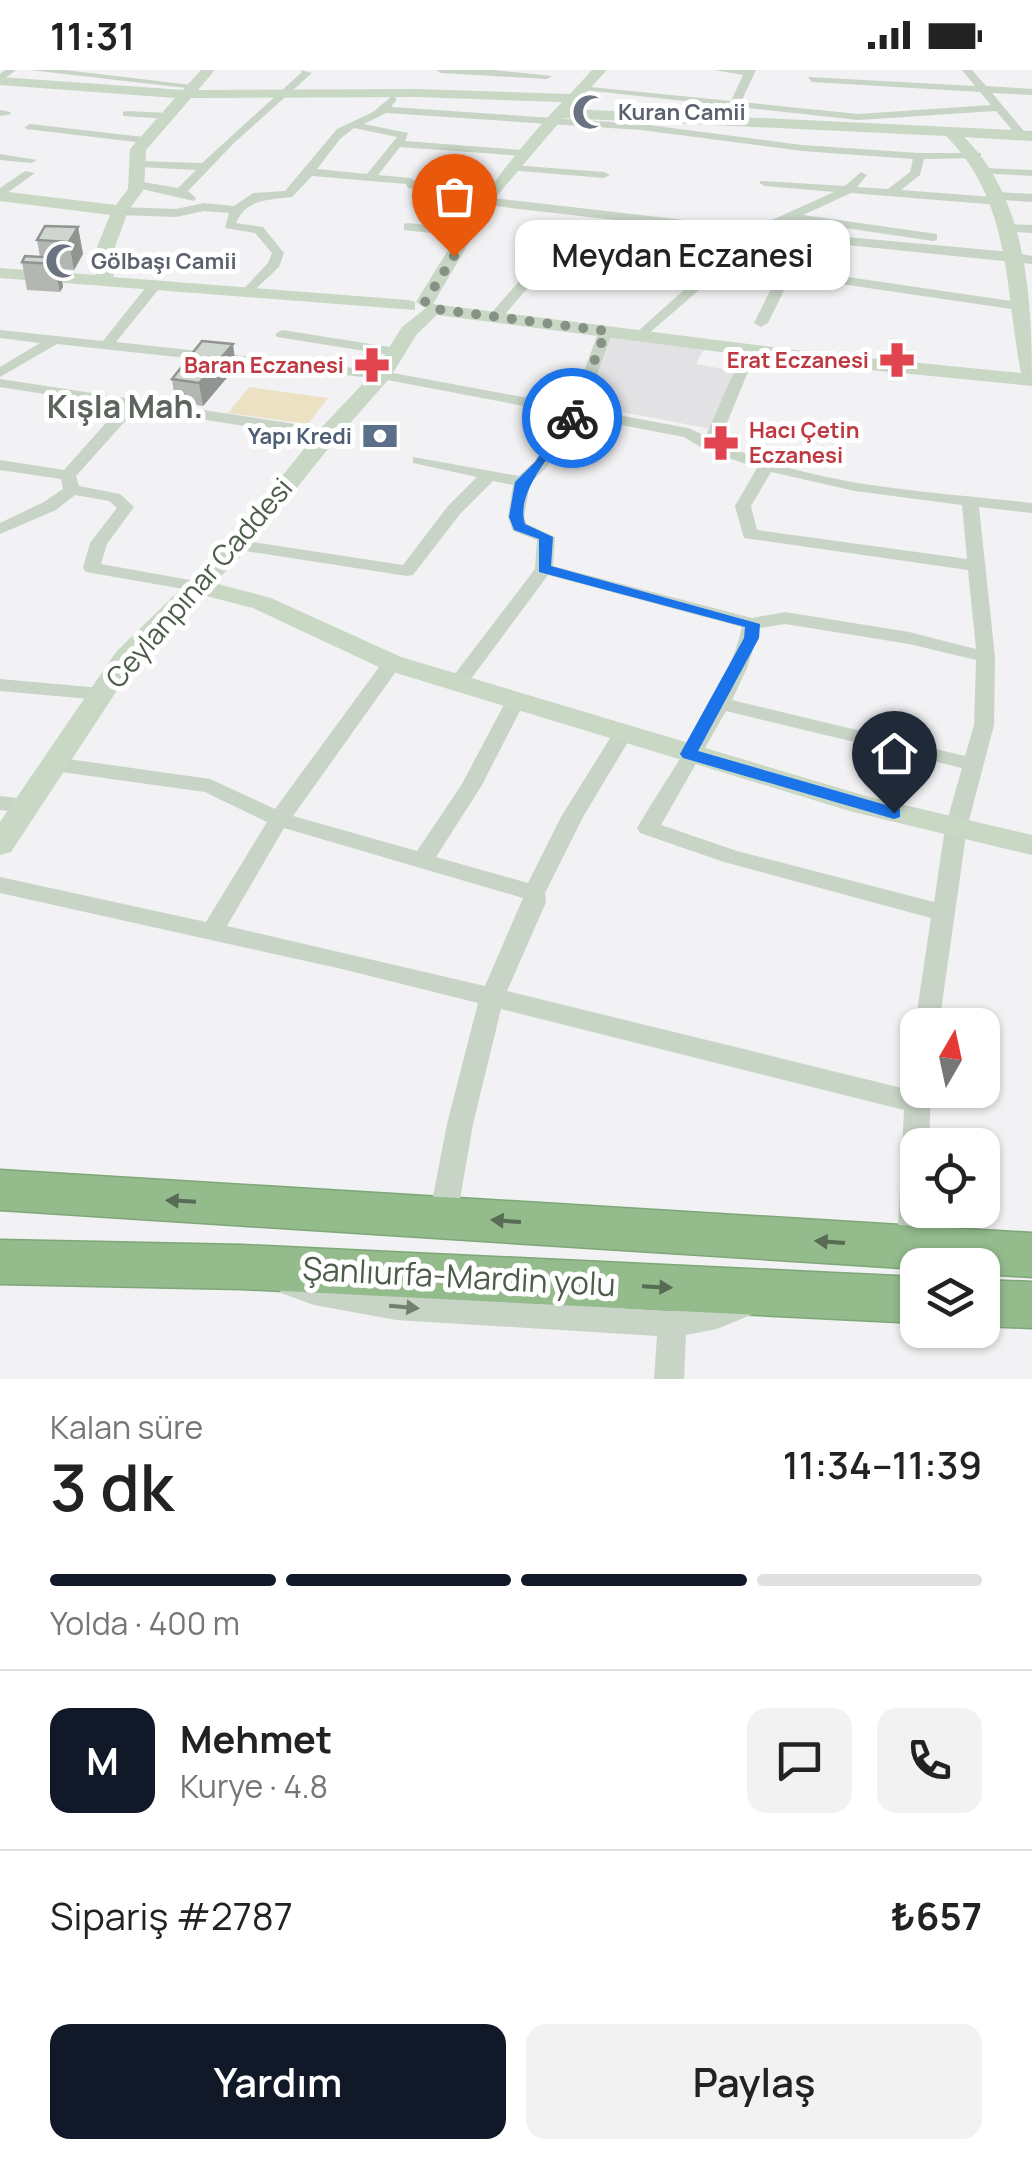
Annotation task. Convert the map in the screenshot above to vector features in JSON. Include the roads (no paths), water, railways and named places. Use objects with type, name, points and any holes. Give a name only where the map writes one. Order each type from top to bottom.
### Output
[{"type":"highway","points":[[0,1190],[1032,1254]]},
{"type":"highway","name":"Şanlıurfa-Mardin yolu","points":[[0,1262],[242,1267],[900,1299]]},
{"type":"highway","points":[[1000,1304],[1032,1305]]},
{"type":"street","points":[[0,80],[12,70]]},
{"type":"street","points":[[35,70],[80,72],[192,90]]},
{"type":"street","points":[[100,281],[110,269],[112,258],[106,247],[120,211],[137,185],[138,149],[208,70]]},
{"type":"street","points":[[181,192],[307,73],[304,70]]},
{"type":"street","points":[[441,70],[547,73],[546,97]]},
{"type":"street","name":"Ceylanpınar Caddesi","points":[[0,845],[125,658],[239,545],[328,434],[382,375],[486,199],[522,153],[600,70]]},
{"type":"street","points":[[720,70],[751,72],[734,105]]},
{"type":"street","points":[[864,70],[859,82],[868,152]]},
{"type":"street","points":[[619,122],[919,156],[980,153],[1027,136],[967,70]]},
{"type":"street","points":[[64,86],[80,72]]},
{"type":"street","points":[[812,79],[1032,92]]},
{"type":"street","points":[[0,80],[64,86],[282,93],[546,97],[576,94],[734,105],[952,133],[980,153],[1032,174]]},
{"type":"street","points":[[386,110],[396,93]]},
{"type":"street","points":[[247,293],[274,264],[278,253],[259,230],[229,225],[236,210],[257,196],[288,194],[345,128],[386,110],[619,122],[863,123],[999,108]]},
{"type":"street","points":[[127,114],[169,116]]},
{"type":"street","points":[[354,125],[404,135],[372,176]]},
{"type":"street","points":[[30,127],[144,140]]},
{"type":"street","points":[[400,144],[522,153]]},
{"type":"street","points":[[282,334],[416,318],[496,317],[750,350],[1032,380],[1022,300],[998,199],[980,153]]},
{"type":"street","points":[[0,156],[30,166],[0,195]]},
{"type":"street","points":[[889,194],[916,173],[919,156]]},
{"type":"street","points":[[138,164],[206,167]]},
{"type":"street","points":[[511,168],[604,175]]},
{"type":"street","points":[[309,172],[411,181],[412,186],[486,199],[756,232],[1032,260]]},
{"type":"street","points":[[641,336],[756,232],[846,192],[860,175]]},
{"type":"street","points":[[766,183],[846,192],[1032,198]]},
{"type":"street","points":[[137,185],[181,192],[204,207]]},
{"type":"street","points":[[0,195],[120,211],[176,213],[204,207],[236,210]]},
{"type":"street","points":[[792,217],[933,236]]},
{"type":"street","points":[[408,227],[469,232]]},
{"type":"street","points":[[1005,228],[1032,229]]},
{"type":"street","points":[[496,317],[538,268],[572,262],[587,254],[1022,300]]},
{"type":"street","points":[[0,273],[247,293],[416,318]]},
{"type":"street","points":[[761,322],[784,276]]},
{"type":"street","points":[[105,347],[154,285]]},
{"type":"street","points":[[458,683],[544,569],[546,537],[519,527],[516,517],[522,482],[540,465],[577,410],[606,331]]},
{"type":"street","points":[[0,334],[382,375],[688,434],[766,466],[1032,508]]},
{"type":"street","points":[[0,373],[54,340]]},
{"type":"street","points":[[710,446],[750,350]]},
{"type":"street","points":[[0,383],[328,434]]},
{"type":"street","points":[[0,529],[50,506],[130,405]]},
{"type":"street","points":[[419,460],[487,478],[522,482]]},
{"type":"street","points":[[0,465],[114,496],[126,507],[96,546],[90,562],[92,568],[196,586],[262,603],[392,663],[688,754],[1032,846]]},
{"type":"street","points":[[766,466],[744,506],[750,534],[978,566]]},
{"type":"street","points":[[239,545],[408,571],[454,510],[487,478]]},
{"type":"street","points":[[930,1008],[956,828],[984,725],[986,657],[970,500]]},
{"type":"street","points":[[544,569],[752,624],[785,618],[909,638],[986,657]]},
{"type":"street","points":[[752,624],[751,638],[718,703],[648,828],[732,857],[944,913]]},
{"type":"street","points":[[212,932],[279,819],[392,663]]},
{"type":"street","points":[[0,685],[101,694]]},
{"type":"street","points":[[423,860],[472,785],[481,760],[515,701]]},
{"type":"street","points":[[718,703],[972,764]]},
{"type":"street","points":[[443,1217],[460,1124],[492,997],[535,902],[534,892],[572,817],[624,732]]},
{"type":"street","points":[[54,764],[210,786],[279,819],[534,892]]},
{"type":"street","points":[[0,803],[26,806]]},
{"type":"street","points":[[0,885],[900,1092]]},
{"type":"street","points":[[911,1247],[917,1108]]},
{"type":"street","points":[[242,1267],[314,1292],[396,1307],[672,1324],[717,1316],[776,1293]]},
{"type":"street","points":[[669,1379],[672,1324]]},
{"type":"place","name":"Kuran Camii","points":[[590,112]]},
{"type":"place","name":"Meydan Eczanesi","points":[[454,256]]},
{"type":"place","name":"Gölbaşı Camii","points":[[63,261]]},
{"type":"place","name":"Erat Eczanesi","points":[[897,360]]},
{"type":"place","name":"Baran Eczanesi","points":[[372,365]]},
{"type":"place","name":"Yapı Kredi","points":[[380,436]]},
{"type":"place","name":"Hacı Çetin Eczanesi","points":[[721,443]]},
{"type":"district","name":"Kışla Mah.","points":[[125,407]]}]
